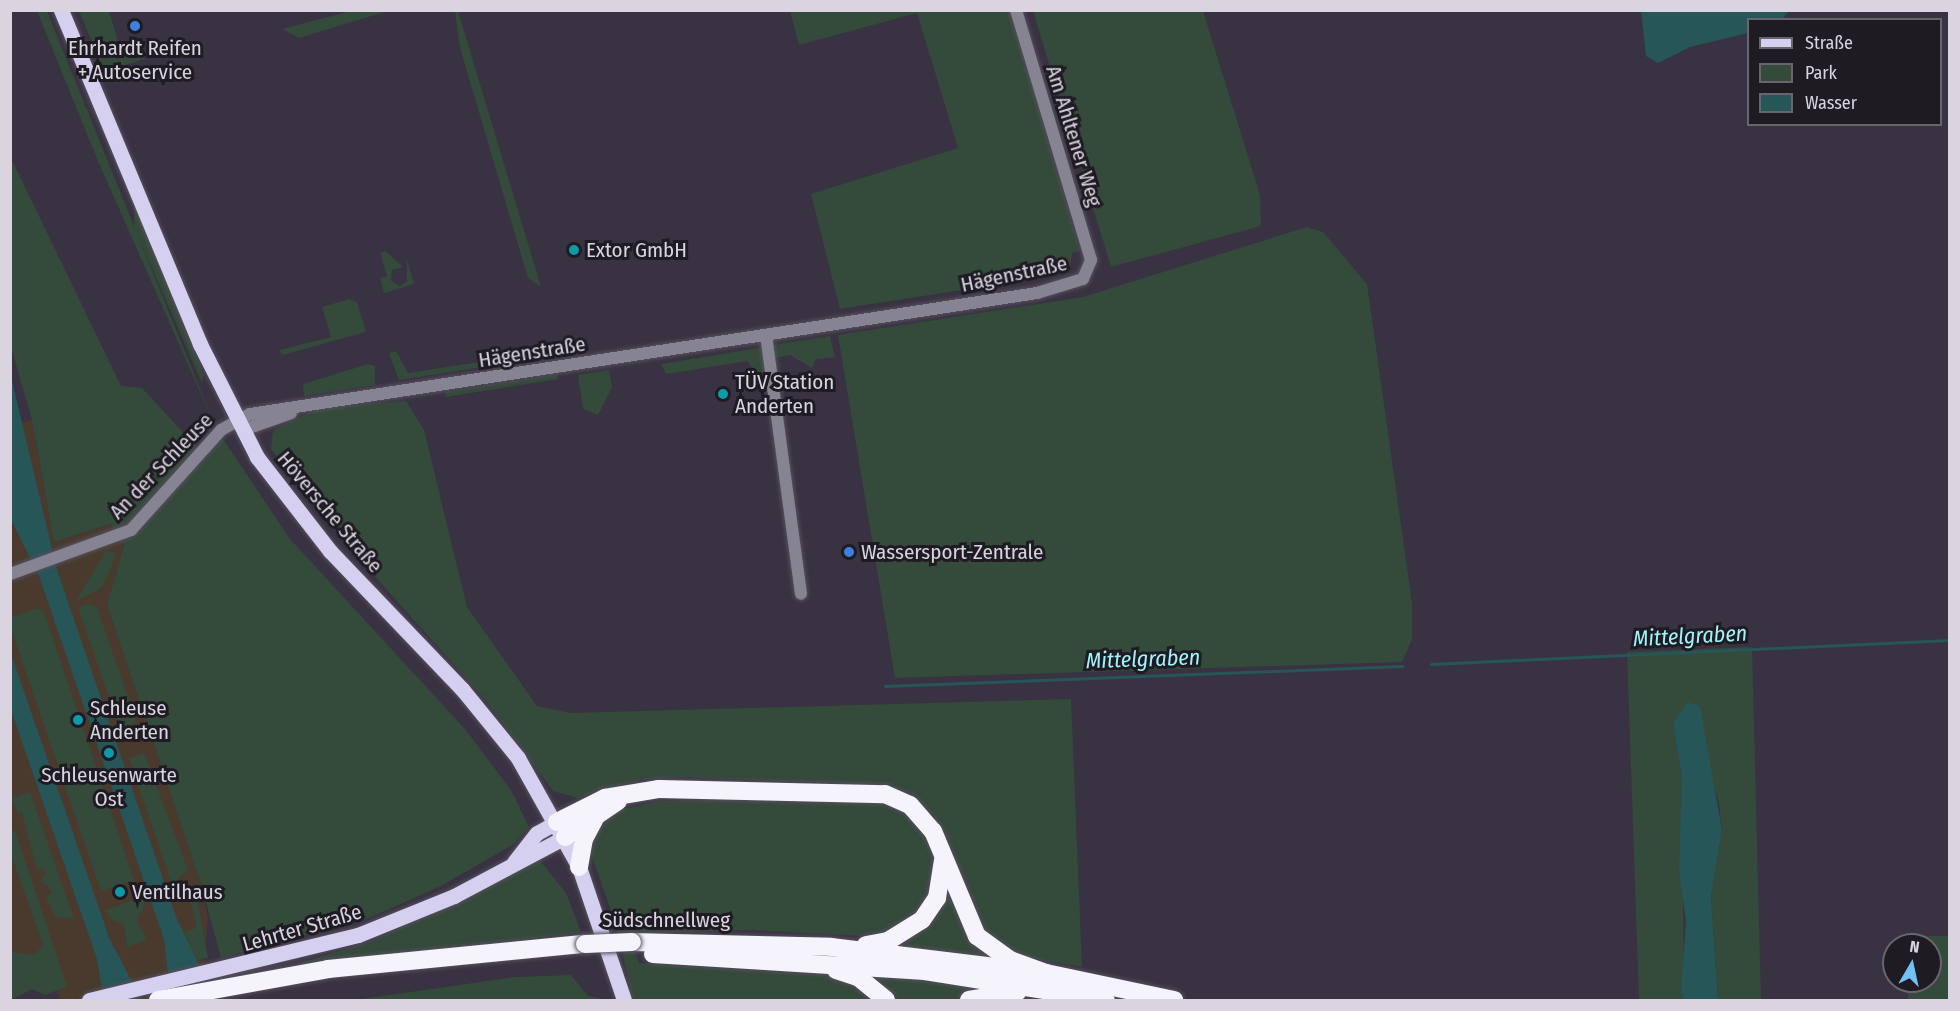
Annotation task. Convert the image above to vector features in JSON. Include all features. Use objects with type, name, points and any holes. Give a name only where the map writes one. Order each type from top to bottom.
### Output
[{"type":"highway","points":[[561,829],[581,807],[626,795],[688,788],[873,791],[898,799],[919,813],[943,855],[977,936],[1010,960],[1048,982]]},
{"type":"highway","points":[[561,829],[597,815],[626,795]]},
{"type":"highway","points":[[579,867],[584,839],[597,815]]},
{"type":"highway","points":[[831,947],[888,941],[922,920],[937,898],[943,855]]},
{"type":"highway","name":"Südschnellweg","points":[[158,1000],[244,981],[413,958],[587,949],[831,947],[1174,1000]]},
{"type":"highway","name":"Südschnellweg","points":[[634,948],[1048,982],[1106,1000]]},
{"type":"highway","points":[[809,961],[858,977],[886,1000]]},
{"type":"highway","name":"Südschnellweg","points":[[214,1000],[244,981]]},
{"type":"highway","points":[[969,1000],[1048,982]]},
{"type":"main road","name":"Höversche Straße","points":[[61,10],[240,424],[313,531],[495,728],[561,829],[579,867],[624,1000]]},
{"type":"main road","name":"Lehrter Straße","points":[[89,1000],[244,981],[390,923],[514,862],[537,833],[561,829]]},
{"type":"street","name":"Am Ahltener Weg","points":[[1016,10],[1091,260],[1089,273]]},
{"type":"street","name":"Hägenstraße","points":[[240,424],[304,409],[1037,293],[1089,273]]},
{"type":"street","points":[[766,335],[801,594]]},
{"type":"street","name":"An der Schleuse","points":[[10,574],[105,542],[131,530],[240,424]]},
{"type":"shaded area","name":"Schleuse Anderten","points":[[32,420],[54,542],[112,524],[124,545],[107,605],[201,884],[208,918],[203,972],[216,1000],[60,1000],[55,984],[11,978],[10,426]]},
{"type":"green space","points":[[37,11],[47,11],[213,421],[98,161]]},
{"type":"green space","points":[[79,11],[109,11],[121,51],[141,46],[145,59],[104,71]]},
{"type":"green space","points":[[351,11],[388,11],[299,38],[282,29]]},
{"type":"green space","points":[[455,11],[458,11],[541,287],[528,278],[460,48]]},
{"type":"green space","points":[[790,11],[1010,11],[1080,251],[1072,253],[1070,266],[1026,280],[840,309],[811,194],[958,148],[917,13],[799,45]]},
{"type":"green space","points":[[1033,11],[1203,11],[1260,195],[1261,226],[1111,267]]},
{"type":"green space","points":[[85,91],[150,241],[204,376],[202,383],[134,227],[134,207]]},
{"type":"green space","points":[[11,158],[121,386],[142,388],[204,455],[223,439],[290,539],[465,729],[511,790],[529,827],[514,844],[441,886],[369,918],[221,958],[201,884],[107,605],[124,545],[111,524],[54,542],[32,420],[11,347]]},
{"type":"green space","points":[[1307,227],[1323,232],[1367,284],[1412,603],[1412,639],[1402,662],[895,678],[838,335],[1083,297]]},
{"type":"green space","points":[[385,251],[403,267],[392,270],[391,281],[400,286],[407,281],[407,260],[414,284],[384,293],[380,278],[387,276],[380,253]]},
{"type":"green space","points":[[349,299],[357,302],[366,332],[282,355],[280,350],[331,337],[322,307]]},
{"type":"green space","points":[[830,336],[835,357],[816,359],[812,368],[790,355],[775,358],[774,345]]},
{"type":"green space","points":[[542,345],[541,358],[399,380],[389,353],[396,351],[408,373],[492,360]]},
{"type":"green space","points":[[764,347],[768,383],[761,385],[748,361],[666,374],[661,364]]},
{"type":"green space","points":[[368,364],[375,366],[375,385],[304,396],[303,384]]},
{"type":"green space","points":[[609,370],[612,387],[598,415],[583,409],[578,375]]},
{"type":"green space","points":[[557,374],[558,379],[446,397],[445,392]]},
{"type":"green space","points":[[406,401],[424,430],[467,607],[537,706],[571,713],[1071,699],[1082,967],[1015,955],[983,935],[933,814],[892,786],[679,777],[640,780],[577,798],[553,791],[484,698],[359,559],[271,449],[273,430],[318,408]]},
{"type":"green space","points":[[106,551],[116,553],[108,576],[100,589],[76,601]]},
{"type":"green space","points":[[89,604],[97,607],[136,721],[131,724],[134,732],[122,736],[78,607]]},
{"type":"green space","points":[[37,608],[44,612],[134,880],[101,891],[11,629],[12,617]]},
{"type":"green space","points":[[1752,647],[1761,1000],[1718,1000],[1711,897],[1722,830],[1719,803],[1713,783],[1673,724],[1682,778],[1684,1000],[1639,1000],[1627,652]]},
{"type":"green space","points":[[144,753],[188,870],[172,885],[129,758]]},
{"type":"green space","points":[[30,792],[74,919],[54,916],[46,896],[52,894],[49,887],[40,880],[45,875],[43,868],[37,870],[22,813],[18,814],[12,798]]},
{"type":"green space","points":[[847,797],[877,799],[906,812],[928,838],[935,860],[933,891],[916,918],[876,937],[754,930],[630,934],[639,963],[832,975],[881,1000],[633,1000],[615,922],[591,854],[598,825],[614,811],[660,801]]},
{"type":"green space","points":[[15,830],[67,986],[46,995],[32,989],[11,1000],[10,952],[35,955],[43,944],[11,855],[11,831]]},
{"type":"green space","points":[[538,858],[566,893],[581,932],[271,972],[375,940]]},
{"type":"green space","points":[[944,884],[987,951],[984,958],[905,948],[906,937]]},
{"type":"green space","points":[[186,890],[198,903],[208,958],[197,960],[185,932],[196,928],[193,909],[189,899],[177,903],[174,891]]},
{"type":"green space","points":[[142,897],[145,905],[137,920],[147,940],[127,947],[124,925],[109,918],[106,910]]},
{"type":"green space","points":[[1942,936],[1949,936],[1949,1000],[1908,1000],[1908,993],[1942,993]]},
{"type":"green space","points":[[866,974],[979,984],[980,990],[959,1000],[893,1000]]},
{"type":"green space","points":[[571,975],[588,996],[609,1000],[355,1000],[515,977]]},
{"type":"water","points":[[1641,11],[1789,11],[1784,18],[1747,18],[1747,33],[1690,47],[1658,63],[1646,56]]},
{"type":"water","points":[[10,372],[57,570],[176,917],[216,1000],[171,1000],[164,939],[39,576],[11,520]]},
{"type":"water","points":[[10,651],[110,940],[142,1000],[104,1000],[97,959],[11,710]]},
{"type":"water","points":[[1687,702],[1700,706],[1722,830],[1711,897],[1718,1000],[1684,1000],[1681,989],[1686,921],[1679,871],[1682,778],[1673,724]]},
{"type":"waterway","name":"Mittelgraben","points":[[1431,664],[1950,640]]},
{"type":"waterway","name":"Mittelgraben","points":[[885,686],[1403,666]]},
{"type":"place","name":"Ehrhardt Reifen + Autoservice","points":[[135,26]]},
{"type":"place","name":"Extor GmbH","points":[[574,250]]},
{"type":"place","name":"TÜV Station Anderten","points":[[723,394]]},
{"type":"place","name":"Wassersport-Zentrale","points":[[849,552]]},
{"type":"place","name":"Schleuse Anderten","points":[[78,720]]},
{"type":"place","name":"Schleusenwarte Ost","points":[[109,753]]},
{"type":"place","name":"Ventilhaus","points":[[120,892]]}]
